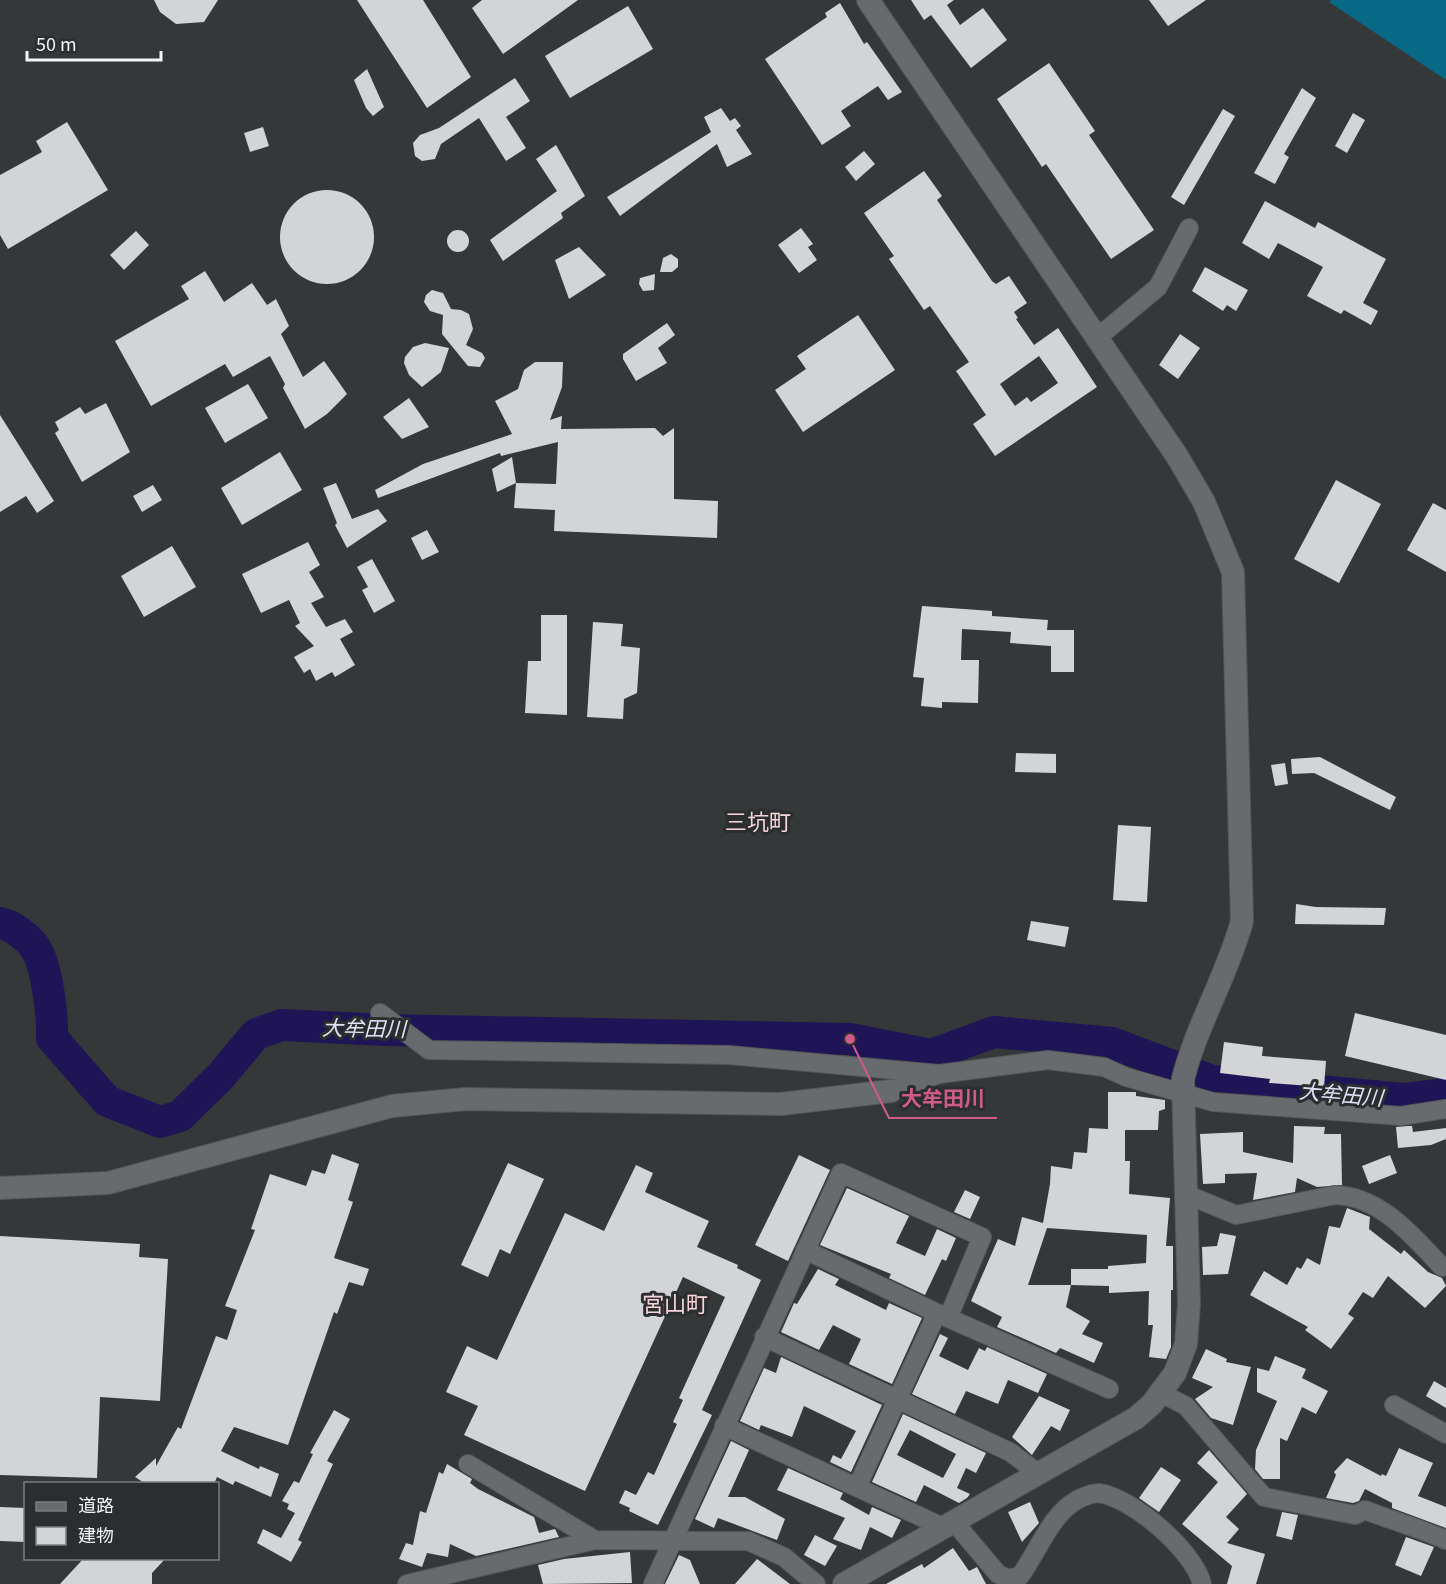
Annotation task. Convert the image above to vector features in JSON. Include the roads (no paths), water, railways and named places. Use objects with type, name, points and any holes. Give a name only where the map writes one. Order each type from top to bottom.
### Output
[{"type":"street","points":[[844,1584],[1136,1418],[1161,1392],[1175,1373],[1186,1344],[1189,1304],[1183,1079],[1192,1047],[1234,948],[1242,921],[1233,572],[1204,501],[1177,456],[868,0]]},
{"type":"street","points":[[1097,338],[1158,286],[1189,228]]},
{"type":"street","points":[[380,1013],[429,1050],[729,1055],[939,1074]]},
{"type":"street","points":[[0,1188],[108,1183],[392,1106],[466,1099],[781,1104],[891,1091],[939,1074],[1048,1060],[1104,1067],[1126,1077],[1213,1102],[1401,1116],[1446,1109]]},
{"type":"street","points":[[653,1584],[764,1337],[841,1173],[982,1238],[898,1398],[857,1487]]},
{"type":"street","points":[[1186,1194],[1236,1215],[1335,1195],[1349,1196],[1370,1203],[1410,1232],[1442,1267]]},
{"type":"street","points":[[805,1250],[1109,1389]]},
{"type":"street","points":[[764,1337],[1010,1452],[1039,1474]]},
{"type":"street","points":[[1161,1392],[1186,1406],[1264,1497],[1355,1515],[1365,1510],[1403,1525],[1411,1524],[1446,1540]]},
{"type":"street","points":[[1394,1405],[1446,1434]]},
{"type":"street","points":[[724,1426],[857,1487],[950,1525],[998,1574],[1008,1579],[1020,1576],[1034,1558],[1056,1518],[1077,1500],[1097,1493],[1116,1500],[1150,1521],[1180,1547],[1199,1572],[1202,1584]]},
{"type":"street","points":[[468,1464],[595,1540]]},
{"type":"street","points":[[408,1584],[595,1540],[748,1541],[784,1557],[816,1584]]},
{"type":"waterway","name":"大牟田川","points":[[0,923],[26,937],[41,959],[49,993],[52,1038],[107,1101],[160,1122],[180,1116],[220,1077],[256,1034],[282,1025],[387,1030],[850,1039],[931,1055],[994,1032],[1112,1043],[1212,1081],[1404,1099],[1446,1094]]},
{"type":"place","name":"大牟田川","points":[[850,1039]]},
{"type":"district","name":"三坑町","points":[[758,820]]},
{"type":"district","name":"宮山町","points":[[675,1302]]}]
